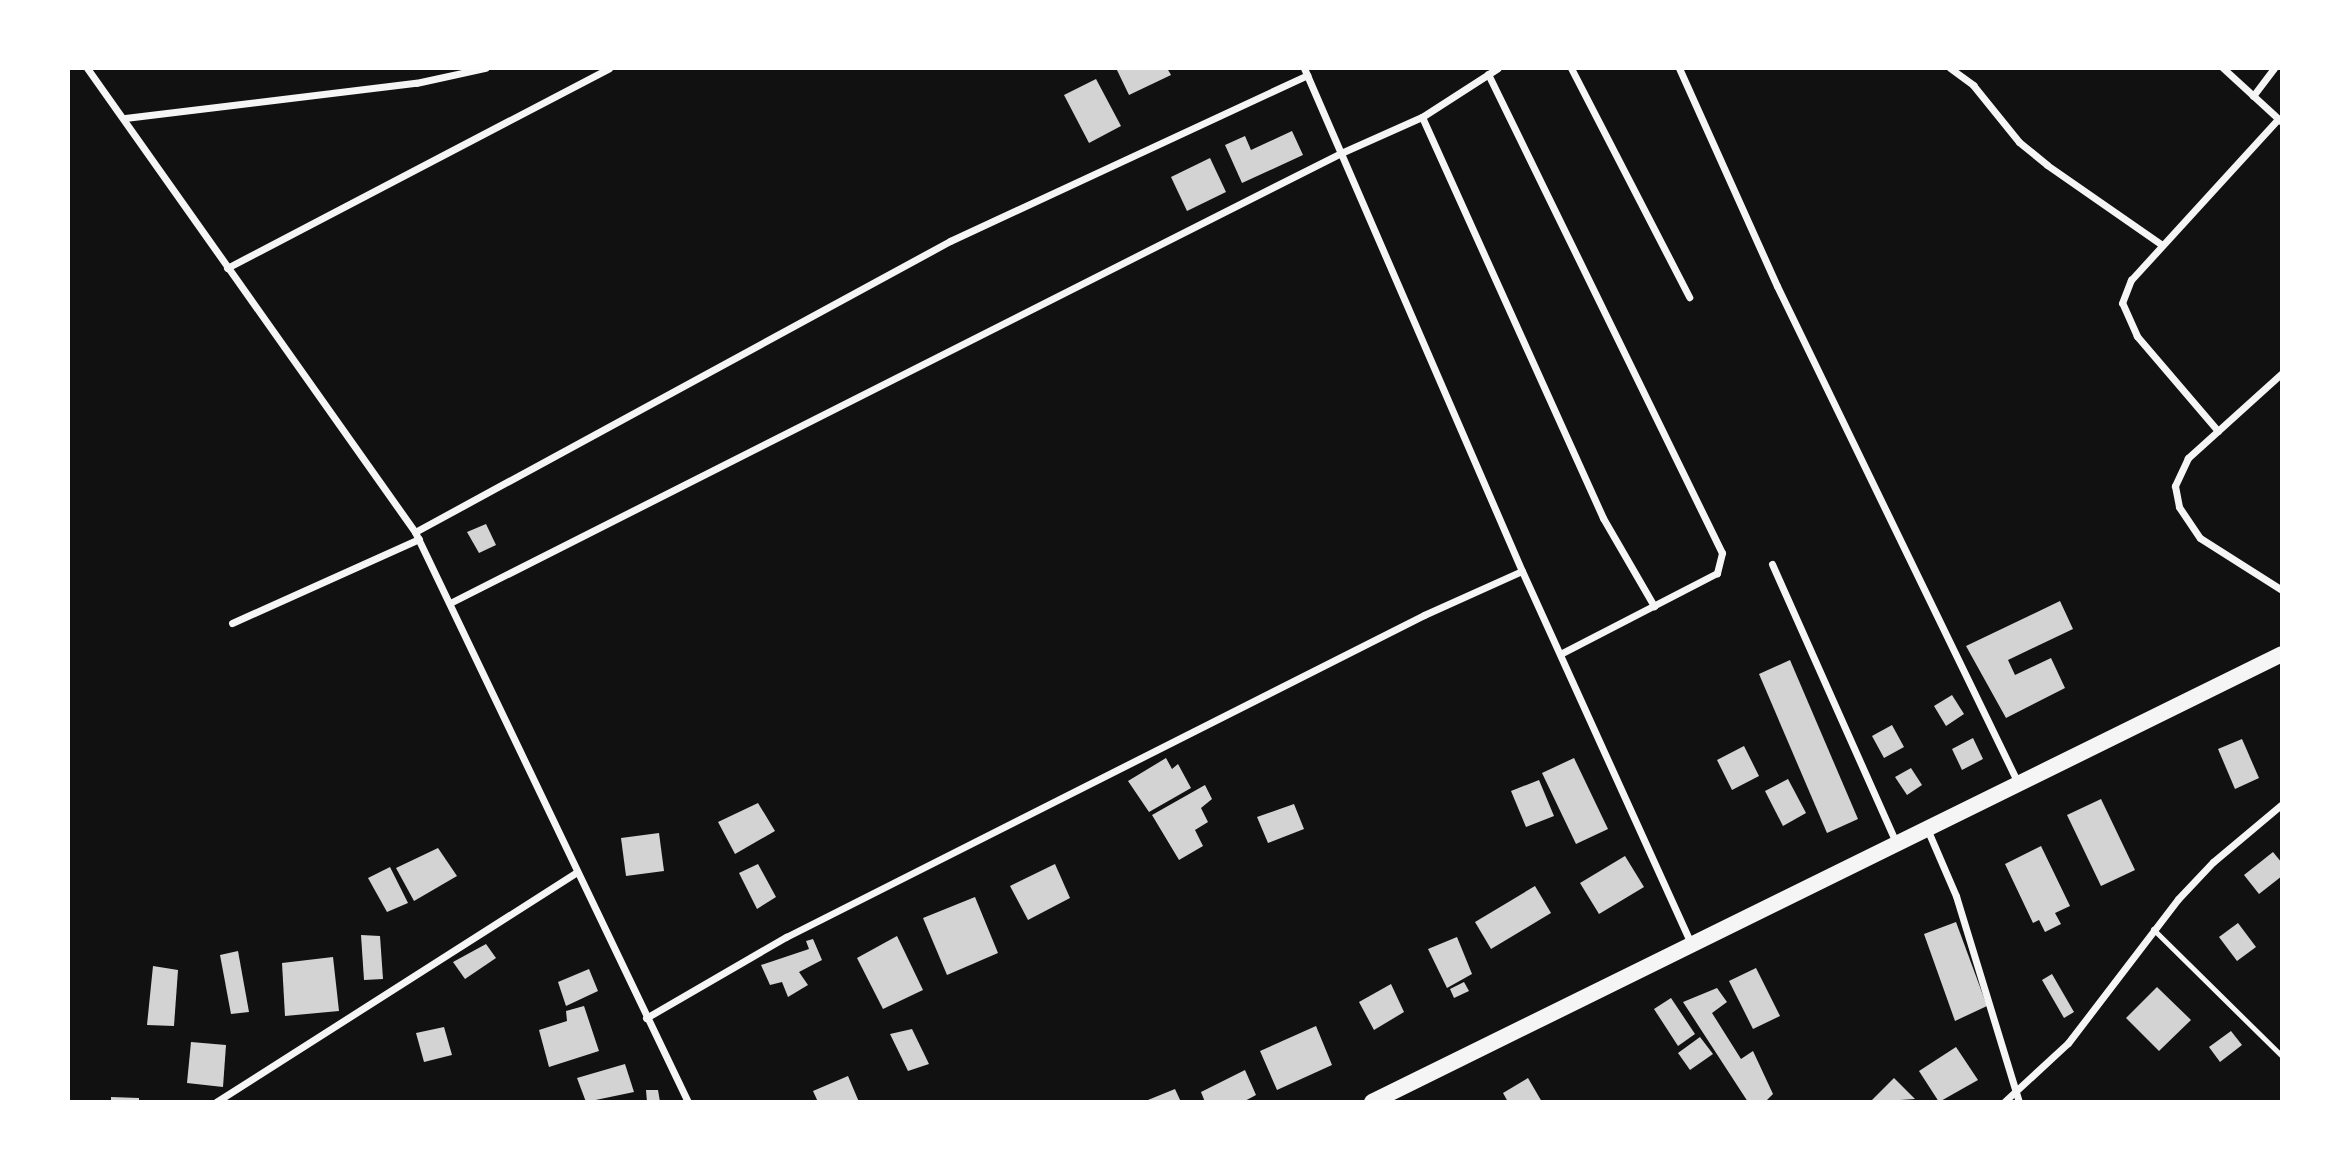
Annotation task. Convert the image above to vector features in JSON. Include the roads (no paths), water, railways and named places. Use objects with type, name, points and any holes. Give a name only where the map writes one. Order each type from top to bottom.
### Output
[{"type":"highway","points":[[1372,1102],[1526,1022],[1898,846],[2282,654]]},
{"type":"street","points":[[87,68],[125,118],[227,268],[417,535],[688,1102]]},
{"type":"street","points":[[125,118],[416,83],[485,68]]},
{"type":"street","points":[[227,268],[609,68]]},
{"type":"street","points":[[450,603],[1341,152],[1422,117],[1498,68]]},
{"type":"street","points":[[1571,68],[1689,297]]},
{"type":"street","points":[[1679,68],[1777,286],[2019,785]]},
{"type":"street","points":[[1950,68],[1973,85],[2019,142],[2162,246]]},
{"type":"street","points":[[2218,432],[2137,336],[2122,303],[2131,280],[2280,121],[2223,68]]},
{"type":"street","points":[[2253,96],[2274,68]]},
{"type":"street","points":[[232,623],[417,535],[950,241],[1306,72],[1522,571],[1562,653],[1693,945]]},
{"type":"street","points":[[1488,74],[1722,553],[1717,573],[1562,653]]},
{"type":"street","points":[[1422,117],[1603,518],[1654,606]]},
{"type":"street","points":[[2282,373],[2188,458],[2175,486],[2179,507],[2200,538],[2282,590]]},
{"type":"street","points":[[1772,564],[1898,846]]},
{"type":"street","points":[[646,1018],[786,937],[1424,615],[1522,571]]},
{"type":"street","points":[[2004,1102],[2018,1098],[2068,1043],[2153,929],[2213,862],[2282,804]]},
{"type":"street","points":[[1927,831],[1956,896],[2018,1098]]},
{"type":"street","points":[[216,1102],[577,872]]},
{"type":"lane","points":[[2153,929],[2282,1056]]}]
